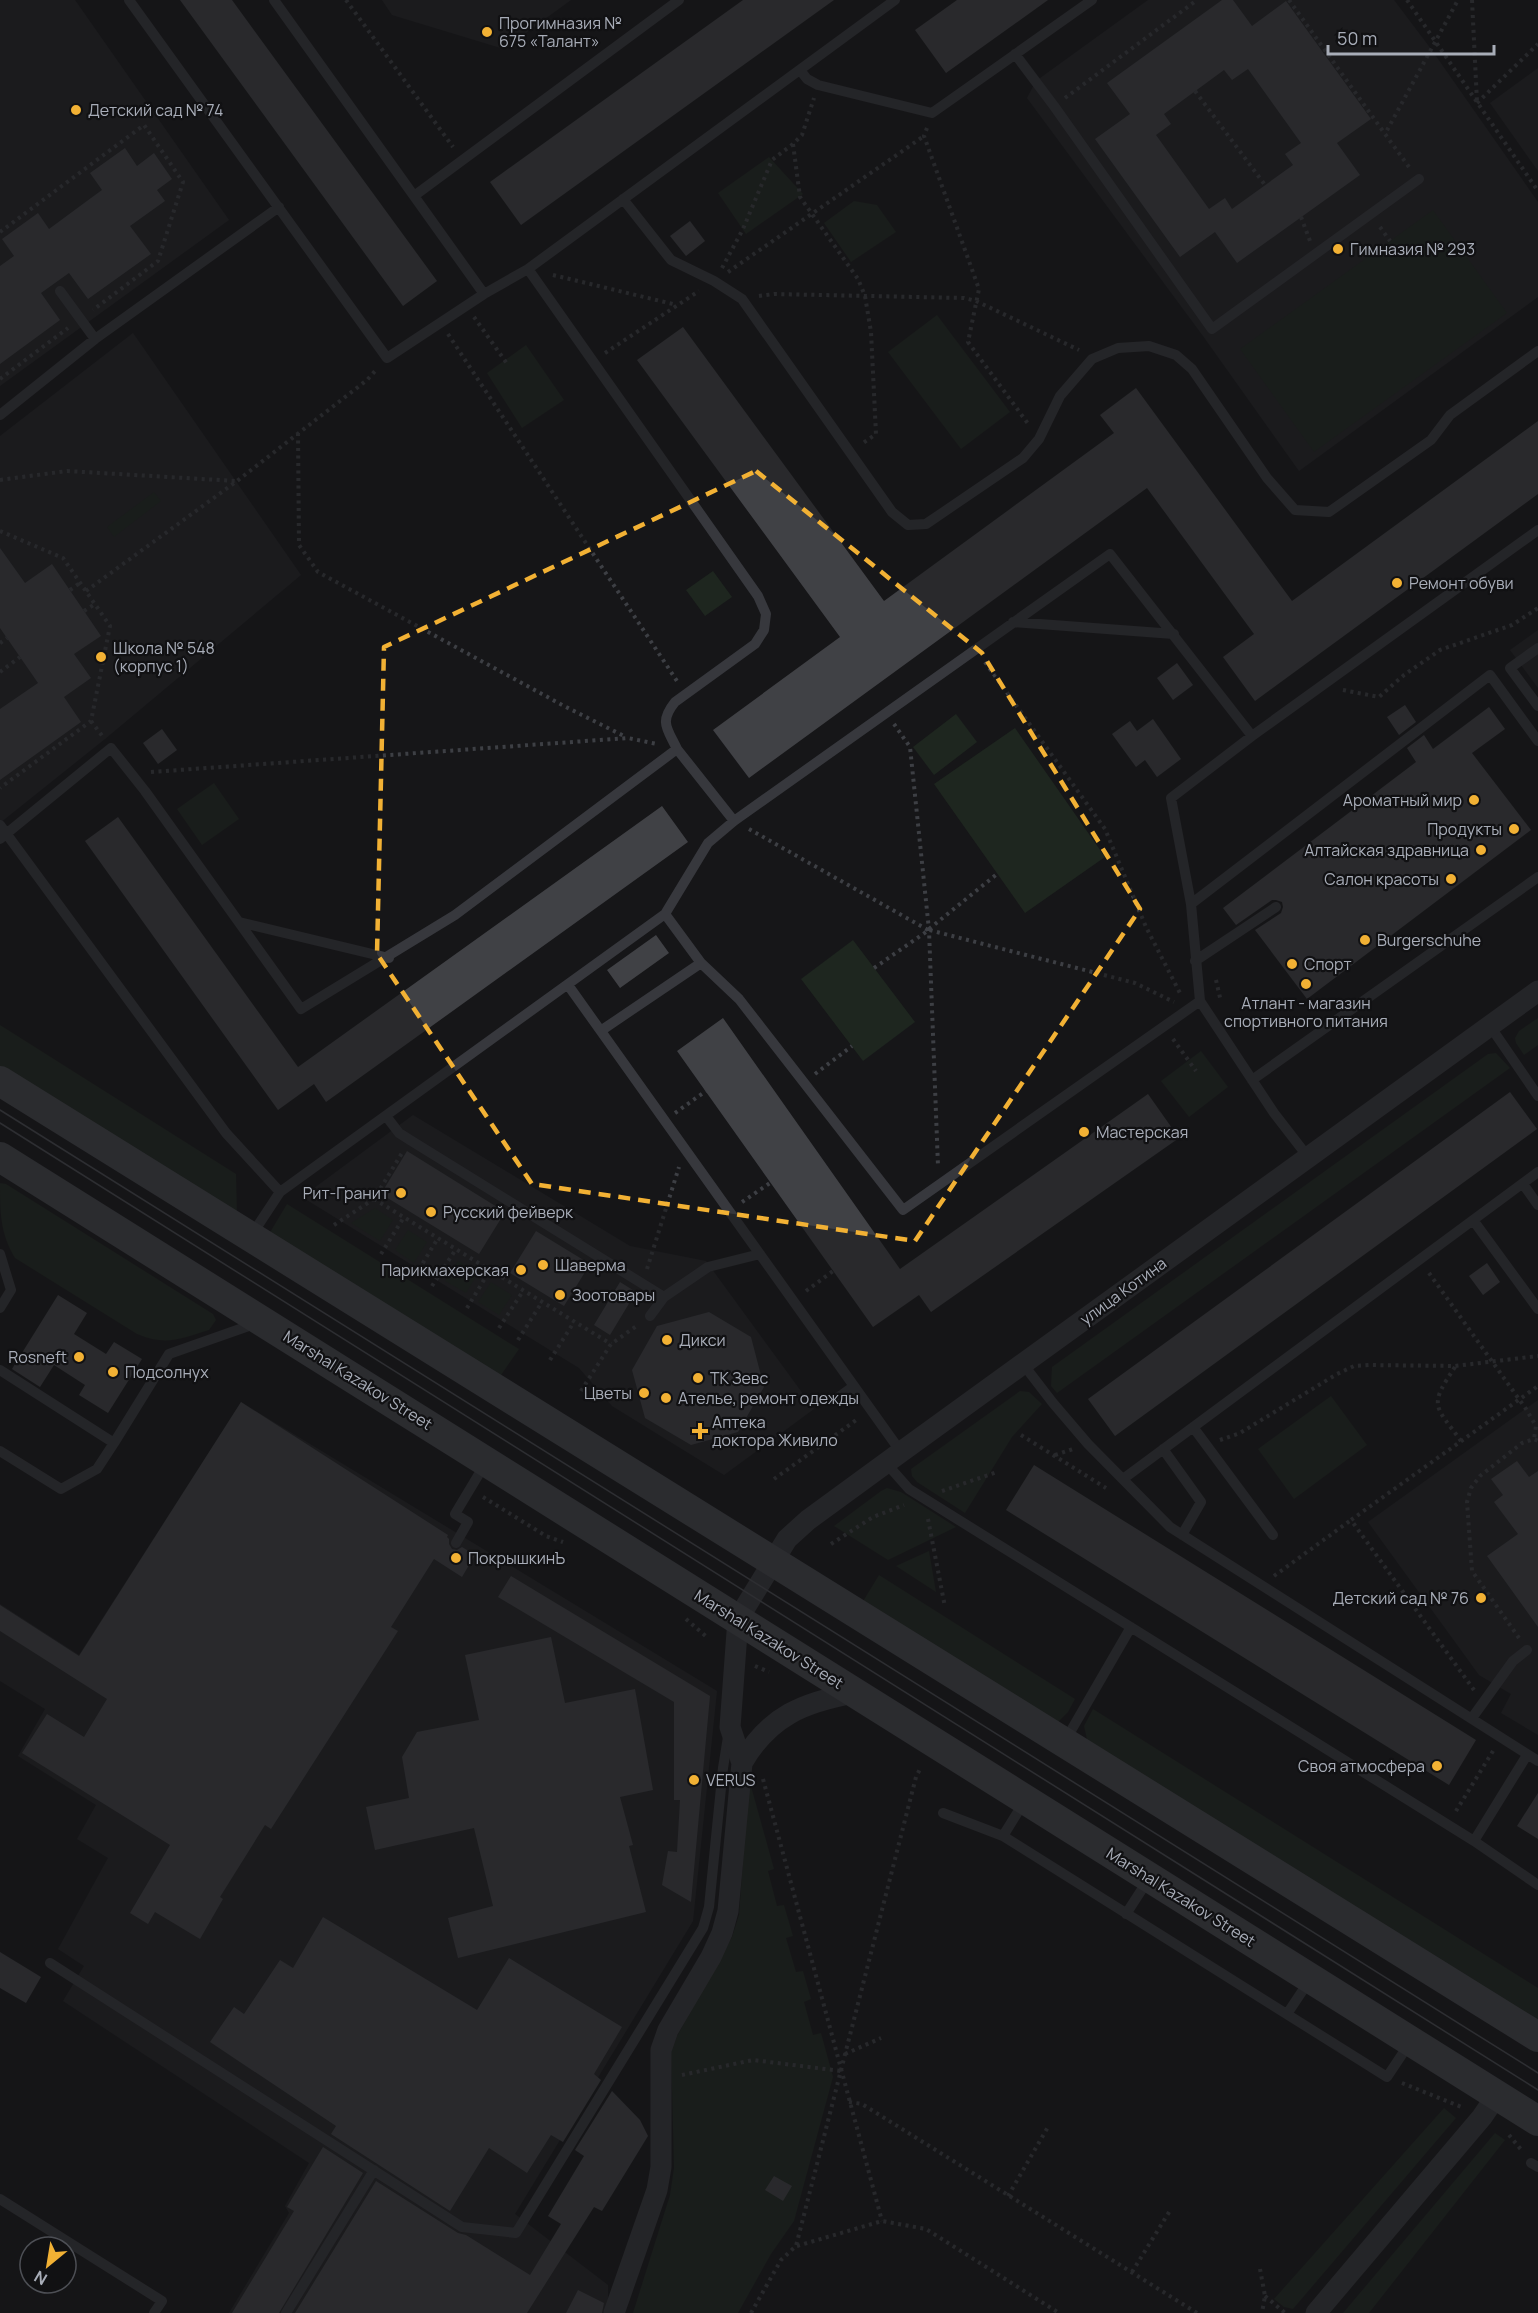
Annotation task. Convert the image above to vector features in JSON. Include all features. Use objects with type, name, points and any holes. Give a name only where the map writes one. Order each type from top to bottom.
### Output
[{"type":"main road","points":[[0,1081],[1538,2037]]},
{"type":"main road","name":"Marshal Kazakov Street","points":[[0,1157],[1538,2121]]},
{"type":"street","name":"улица Котина","points":[[738,1619],[787,1539],[808,1520],[1538,991]]},
{"type":"street","points":[[614,2313],[657,2190],[661,2167],[661,2050],[668,2030],[711,1957],[728,1911],[742,1763],[730,1727],[738,1619]]},
{"type":"street","points":[[742,1763],[753,1744],[771,1726],[793,1711],[820,1700],[855,1693]]},
{"type":"street","points":[[1316,2313],[1482,2117],[1497,2095]]},
{"type":"lane","points":[[129,0],[387,358],[484,294],[528,269],[895,0]]},
{"type":"lane","points":[[274,0],[484,294]]},
{"type":"lane","points":[[414,196],[679,0]]},
{"type":"lane","points":[[800,70],[807,79],[818,85],[932,113],[1092,0]]},
{"type":"lane","points":[[1015,54],[1212,329],[1419,179]]},
{"type":"lane","points":[[623,199],[671,260],[714,281],[742,299],[892,512],[908,525],[927,524],[1023,458],[1039,439],[1060,396],[1092,359],[1118,348],[1149,346],[1176,355],[1192,369],[1267,478],[1295,510],[1329,512],[1431,440],[1450,415],[1538,351]]},
{"type":"lane","points":[[0,415],[95,339],[279,207]]},
{"type":"lane","points":[[528,269],[758,596],[766,614],[764,630],[755,644],[685,694],[666,714],[666,726],[677,749],[734,821]]},
{"type":"lane","points":[[60,291],[95,339]]},
{"type":"lane","points":[[1308,1157],[1252,1080],[1200,1001],[1191,904],[1172,798],[1252,736],[1538,530]]},
{"type":"lane","points":[[251,1236],[280,1192],[665,914],[708,843],[734,821],[1110,554],[1252,736]]},
{"type":"lane","points":[[1013,622],[1174,634]]},
{"type":"lane","points":[[1538,648],[1510,668],[1538,706]]},
{"type":"lane","points":[[1191,904],[1490,675],[1538,741]]},
{"type":"lane","points":[[280,1192],[226,1133],[2,832],[111,748],[301,1010],[389,958],[455,915],[677,749]]},
{"type":"lane","points":[[1252,1080],[1538,877]]},
{"type":"lane","points":[[1195,961],[1276,908]]},
{"type":"lane","points":[[665,914],[701,963],[739,999],[903,1210],[1200,1001]]},
{"type":"lane","points":[[239,922],[389,958]]},
{"type":"lane","points":[[602,1030],[701,963]]},
{"type":"lane","points":[[568,985],[871,1410],[903,1483],[1474,1841],[1538,1885]]},
{"type":"lane","points":[[1490,1026],[1538,1096]]},
{"type":"lane","points":[[386,1116],[399,1133],[664,1297]]},
{"type":"lane","points":[[1123,1479],[1538,1172]]},
{"type":"lane","points":[[1523,1184],[1538,1205]]},
{"type":"lane","points":[[1473,1220],[1538,1309]]},
{"type":"lane","points":[[0,1254],[11,1290],[0,1308]]},
{"type":"lane","points":[[651,1316],[664,1297],[708,1267],[760,1254]]},
{"type":"lane","points":[[0,1451],[61,1489],[97,1469],[169,1354],[264,1321]]},
{"type":"lane","points":[[1023,1364],[1088,1444],[1170,1527],[1538,1761]]},
{"type":"lane","points":[[0,1370],[114,1443]]},
{"type":"lane","points":[[836,1399],[854,1386]]},
{"type":"lane","points":[[1193,1427],[1273,1535]]},
{"type":"lane","points":[[1163,1449],[1201,1502],[1182,1535]]},
{"type":"lane","points":[[456,1543],[468,1522],[455,1514],[487,1461]]},
{"type":"lane","points":[[1064,1742],[1131,1627]]},
{"type":"lane","points":[[1473,1718],[1512,1661],[1527,1650]]},
{"type":"lane","points":[[51,1963],[462,2227],[516,2233],[703,1928],[709,1907],[723,1768],[730,1727]]},
{"type":"lane","points":[[1474,1841],[1527,1755]]},
{"type":"lane","points":[[1003,1836],[1026,1799]]},
{"type":"lane","points":[[943,1813],[1003,1836],[1387,2077],[1410,2041]]},
{"type":"lane","points":[[1126,1914],[1150,1878]]},
{"type":"lane","points":[[1287,2014],[1311,1978]]},
{"type":"lane","points":[[286,2313],[374,2170]]},
{"type":"lane","points":[[0,2199],[162,2301],[154,2313]]},
{"type":"path","points":[[346,0],[462,160]]},
{"type":"path","points":[[1054,106],[1197,0]]},
{"type":"path","points":[[1289,0],[1419,179]]},
{"type":"path","points":[[1407,0],[1538,191]]},
{"type":"path","points":[[1385,134],[1458,0]]},
{"type":"path","points":[[1473,0],[1477,103]]},
{"type":"path","points":[[1477,103],[1538,44]]},
{"type":"path","points":[[714,281],[743,229],[772,160],[802,135],[818,85]]},
{"type":"path","points":[[1195,91],[1265,185]]},
{"type":"path","points":[[592,362],[924,136],[932,113]]},
{"type":"path","points":[[0,232],[144,124],[183,182],[158,261],[0,379]]},
{"type":"path","points":[[924,136],[979,289],[968,342],[1039,439]]},
{"type":"path","points":[[793,144],[800,196],[858,279],[865,296],[871,332],[876,434]]},
{"type":"path","points":[[1301,217],[1315,255]]},
{"type":"path","points":[[528,269],[678,305]]},
{"type":"path","points":[[742,299],[774,294],[964,298],[1084,353],[1092,359]]},
{"type":"path","points":[[466,306],[508,365]]},
{"type":"path","points":[[441,323],[685,694]]},
{"type":"path","points":[[86,591],[237,481],[367,380],[387,358]]},
{"type":"path","points":[[298,433],[299,545],[318,572],[564,706],[628,738],[677,749]]},
{"type":"path","points":[[0,480],[67,471],[237,481]]},
{"type":"path","points":[[0,531],[63,558],[110,626],[91,721],[0,788]]},
{"type":"path","points":[[70,590],[80,583]]},
{"type":"path","points":[[84,611],[95,604]]},
{"type":"path","points":[[1322,685],[1379,697],[1404,675],[1440,650],[1512,625],[1538,608]]},
{"type":"path","points":[[0,643],[7,638]]},
{"type":"path","points":[[975,649],[1105,829],[1146,927],[1174,982]]},
{"type":"path","points":[[0,672],[20,657]]},
{"type":"path","points":[[886,713],[910,747],[928,930],[939,1185]]},
{"type":"path","points":[[132,774],[628,738]]},
{"type":"path","points":[[734,821],[928,930],[1134,983],[1158,994]]},
{"type":"path","points":[[874,968],[928,930],[998,874]]},
{"type":"path","points":[[1164,1026],[1196,1071]]},
{"type":"path","points":[[805,1082],[852,1046]]},
{"type":"path","points":[[665,1120],[706,1091]]},
{"type":"path","points":[[334,1225],[374,1199],[410,1140]]},
{"type":"path","points":[[643,1284],[685,1148]]},
{"type":"path","points":[[729,1211],[770,1183]]},
{"type":"path","points":[[374,1199],[611,1344]]},
{"type":"path","points":[[381,1254],[404,1217]]},
{"type":"path","points":[[415,1275],[438,1238]]},
{"type":"path","points":[[432,1286],[456,1249]]},
{"type":"path","points":[[1420,1260],[1536,1426],[1536,1440],[1522,1443],[1480,1476],[1471,1488],[1467,1502],[1472,1571],[1527,1650]]},
{"type":"path","points":[[467,1308],[490,1270]]},
{"type":"path","points":[[793,1300],[833,1271]]},
{"type":"path","points":[[500,1328],[523,1291]]},
{"type":"path","points":[[518,1340],[542,1302]]},
{"type":"path","points":[[581,1391],[611,1344],[651,1316]]},
{"type":"path","points":[[550,1360],[574,1322]]},
{"type":"path","points":[[1206,1445],[1240,1433],[1354,1366],[1455,1366],[1538,1356]]},
{"type":"path","points":[[1455,1366],[1439,1390],[1436,1402],[1439,1412],[1461,1441]]},
{"type":"path","points":[[1260,1586],[1538,1386]]},
{"type":"path","points":[[774,1479],[871,1410]]},
{"type":"path","points":[[1022,1435],[1112,1491]]},
{"type":"path","points":[[831,1544],[873,1517],[997,1472]]},
{"type":"path","points":[[470,1489],[546,1536],[568,1544]]},
{"type":"path","points":[[924,1497],[945,1607]]},
{"type":"path","points":[[1351,1520],[1483,1702]]},
{"type":"path","points":[[1454,1814],[1501,1737]]},
{"type":"path","points":[[796,2246],[916,1777],[920,1769]]},
{"type":"path","points":[[762,1778],[882,2221]]},
{"type":"path","points":[[846,2054],[882,2038]]},
{"type":"path","points":[[680,2076],[753,2060],[841,2071]]},
{"type":"path","points":[[1387,2077],[1469,2110]]},
{"type":"path","points":[[849,2102],[862,2104],[1197,2313]]},
{"type":"path","points":[[1008,2196],[1048,2127]]},
{"type":"path","points":[[1502,2130],[1534,2165]]},
{"type":"path","points":[[1132,2272],[1172,2209]]},
{"type":"path","points":[[751,2313],[781,2260],[796,2246],[882,2221],[927,2229],[1059,2313]]},
{"type":"path","points":[[1260,2269],[1265,2296],[1262,2313]]},
{"type":"path","points":[[1265,2296],[1285,2313]]},
{"type":"highlighted area","points":[[756,471],[982,653],[1140,909],[915,1241],[532,1184],[377,954],[384,647]]},
{"type":"shaded area","name":"Детский сад № 74","points":[[0,0],[75,0],[229,220],[0,386]]},
{"type":"shaded area","name":"Прогимназия № 675 «Талант»","points":[[382,0],[571,0],[504,49],[392,15]]},
{"type":"shaded area","name":"Гимназия № 293","points":[[1148,0],[1394,0],[1538,202],[1538,297],[1299,471],[1203,336],[1027,98],[1036,81]]},
{"type":"shaded area","points":[[1538,68],[1538,171],[1490,103]]},
{"type":"shaded area","points":[[769,157],[803,194],[746,234],[718,193]]},
{"type":"shaded area","points":[[854,201],[877,205],[896,232],[851,262],[824,223]]},
{"type":"shaded area","points":[[1433,210],[1507,313],[1314,452],[1240,349]]},
{"type":"shaded area","points":[[937,315],[1010,412],[961,449],[888,352]]},
{"type":"shaded area","name":"Школа № 548 (корпус 1)","points":[[133,333],[301,575],[105,739],[0,823],[0,436]]},
{"type":"shaded area","points":[[526,345],[564,400],[522,428],[487,373]]},
{"type":"shaded area","points":[[154,492],[161,501],[114,537],[107,527]]},
{"type":"shaded area","points":[[713,571],[732,597],[705,616],[686,590]]},
{"type":"shaded area","points":[[1538,630],[1538,688],[1510,650]]},
{"type":"shaded area","points":[[956,714],[977,742],[934,775],[913,747]]},
{"type":"shaded area","points":[[1015,728],[1105,857],[1025,913],[934,784]]},
{"type":"shaded area","points":[[214,783],[239,819],[202,845],[177,809]]},
{"type":"shaded area","points":[[853,940],[915,1022],[863,1061],[801,979]]},
{"type":"shaded area","points":[[1538,1018],[1538,1045],[1524,1055],[1515,1038],[1519,1031]]},
{"type":"shaded area","points":[[0,1025],[236,1174],[237,1214],[0,1066]]},
{"type":"shaded area","points":[[1201,1051],[1228,1087],[1189,1117],[1161,1081]]},
{"type":"shaded area","points":[[1496,1053],[1510,1068],[1057,1393],[1051,1386],[1052,1367],[1488,1054]]},
{"type":"shaded area","points":[[413,1115],[630,1246],[706,1261],[814,1409],[724,1475],[612,1406],[579,1368],[302,1197]]},
{"type":"shaded area","points":[[0,1183],[6,1184],[213,1314],[216,1320],[209,1330],[181,1338],[156,1340],[147,1338],[15,1258],[6,1240],[2,1222]]},
{"type":"shaded area","points":[[287,1204],[519,1349],[499,1378],[269,1234]]},
{"type":"shaded area","points":[[375,1208],[393,1220],[380,1241],[351,1223]]},
{"type":"shaded area","points":[[408,1230],[427,1242],[414,1263],[395,1250]]},
{"type":"shaded area","points":[[458,1261],[478,1273],[466,1293],[445,1281]]},
{"type":"shaded area","points":[[491,1282],[512,1295],[499,1315],[478,1302]]},
{"type":"shaded area","points":[[1020,1391],[1029,1392],[1042,1404],[1012,1437],[965,1513],[917,1482],[912,1476],[911,1469]]},
{"type":"shaded area","points":[[1331,1396],[1367,1445],[1294,1499],[1258,1449]]},
{"type":"shaded area","name":"Детский сад № 76","points":[[1538,1400],[1538,1735],[1501,1713],[1511,1694],[1479,1675],[1368,1522]]},
{"type":"shaded area","points":[[241,1402],[717,1691],[693,1921],[515,2214],[608,2285],[608,2305],[605,2313],[229,2313],[289,2213],[285,2206],[309,2163],[63,2001],[84,1966],[58,1949],[108,1858],[77,1839],[96,1805],[18,1756],[45,1709],[0,1681],[0,1604],[79,1655]]},
{"type":"shaded area","points":[[887,1488],[901,1492],[956,1527],[888,1560],[834,1526]]},
{"type":"shaded area","points":[[929,1551],[936,1592],[896,1566]]},
{"type":"shaded area","points":[[879,1575],[1075,1699],[1068,1712],[1056,1724],[862,1603]]},
{"type":"shaded area","points":[[1093,1709],[1538,1988],[1538,2026],[1088,1744],[1084,1726]]},
{"type":"shaded area","points":[[749,1779],[774,1869],[768,1871],[777,1906],[784,1905],[793,1936],[786,1938],[796,1972],[803,1971],[811,1999],[804,2002],[813,2035],[821,2033],[833,2077],[794,2221],[771,2254],[738,2313],[633,2313],[670,2195],[674,2168],[671,2050],[732,1937],[739,1915]]},
{"type":"shaded area","points":[[1444,2108],[1456,2118],[1293,2309],[1284,2307],[1274,2299]]},
{"type":"shaded area","points":[[1495,2133],[1505,2140],[1369,2313],[1343,2313]]},
{"type":"building","points":[[180,0],[232,0],[437,281],[403,306]]},
{"type":"building","points":[[743,0],[834,0],[521,225],[490,182]]},
{"type":"building","points":[[957,0],[1048,0],[946,73],[915,30]]},
{"type":"building","points":[[1222,0],[1233,0],[1252,26],[1286,1],[1371,119],[1337,143],[1360,175],[1237,263],[1215,232],[1180,257],[1095,139],[1130,114],[1107,83]],"holes":[[[1248,69],[1301,143],[1285,154],[1293,165],[1232,209],[1225,198],[1209,209],[1156,135],[1171,124],[1164,114],[1224,70],[1232,80]]]},
{"type":"building","points":[[125,148],[137,166],[154,153],[172,179],[157,190],[165,201],[130,226],[151,254],[88,299],[69,273],[41,293],[60,320],[0,364],[0,266],[14,256],[2,239],[38,213],[49,229],[102,190],[90,173]]},
{"type":"building","points":[[690,221],[705,241],[686,256],[670,236]]},
{"type":"building","points":[[683,327],[884,601],[1114,433],[1100,415],[1136,388],[1292,601],[1538,421],[1538,494],[1255,701],[1223,657],[1254,634],[1147,488],[749,778],[713,730],[840,637],[637,360]]},
{"type":"building","points":[[0,548],[25,583],[52,564],[101,636],[74,654],[91,678],[64,697],[81,722],[0,780],[0,709],[38,683],[0,628]]},
{"type":"building","points":[[1177,663],[1193,685],[1173,700],[1157,678]]},
{"type":"building","points":[[1405,705],[1416,722],[1399,735],[1387,717]]},
{"type":"building","points":[[1489,707],[1505,729],[1472,753],[1531,830],[1307,999],[1255,930],[1281,913],[1282,902],[1272,900],[1236,925],[1223,908],[1416,762],[1407,748],[1424,735],[1433,749]]},
{"type":"building","points":[[1153,719],[1181,759],[1157,777],[1145,760],[1136,767],[1112,734],[1130,721],[1137,731]]},
{"type":"building","points":[[162,729],[177,750],[158,764],[143,743]]},
{"type":"building","points":[[662,806],[688,842],[326,1102],[314,1084],[278,1110],[85,841],[118,817],[298,1067]]},
{"type":"building","points":[[656,935],[669,953],[620,988],[607,970]]},
{"type":"building","points":[[723,1018],[900,1269],[1148,1094],[1179,1138],[931,1312],[919,1295],[873,1327],[677,1051]]},
{"type":"building","points":[[1510,1092],[1537,1129],[1115,1436],[1088,1399]]},
{"type":"building","points":[[407,1151],[505,1212],[479,1254],[381,1194]]},
{"type":"building","points":[[536,1231],[590,1264],[564,1306],[510,1273]]},
{"type":"building","points":[[1487,1263],[1500,1282],[1483,1295],[1469,1276]]},
{"type":"building","points":[[620,1282],[636,1292],[610,1335],[594,1325]]},
{"type":"building","name":"Rosneft","points":[[58,1295],[87,1313],[74,1334],[106,1354],[114,1342],[142,1359],[108,1413],[79,1395],[85,1385],[54,1365],[40,1387],[12,1369]]},
{"type":"building","name":"ТК Зевс","points":[[709,1312],[751,1337],[764,1387],[738,1432],[691,1445],[645,1418],[632,1370],[657,1326]]},
{"type":"building","points":[[241,1402],[448,1535],[452,1549],[457,1550],[462,1547],[475,1555],[462,1577],[434,1559],[391,1627],[398,1631],[271,1829],[265,1825],[220,1897],[223,1899],[200,1939],[155,1912],[148,1924],[130,1913],[170,1845],[22,1753],[47,1714],[84,1737],[107,1699],[0,1631],[0,1605],[79,1656]]},
{"type":"building","points":[[1517,1461],[1529,1477],[1538,1471],[1538,1627],[1487,1556],[1518,1534],[1494,1502],[1503,1495],[1491,1479]]},
{"type":"building","points":[[1034,1465],[1476,1740],[1449,1785],[1006,1510]]},
{"type":"building","points":[[511,1576],[710,1696],[691,1902],[662,1885],[668,1851],[677,1852],[680,1800],[674,1800],[674,1702],[498,1597]]},
{"type":"building","points":[[551,1637],[565,1703],[635,1689],[653,1790],[620,1797],[633,1845],[629,1846],[646,1912],[458,1958],[448,1918],[493,1906],[474,1828],[375,1850],[366,1807],[409,1798],[402,1757],[417,1732],[479,1720],[465,1655]]},
{"type":"building","points":[[1538,1793],[1538,1839],[1517,1826]]},
{"type":"building","points":[[323,1917],[477,2010],[509,1958],[622,2027],[594,2074],[601,2080],[563,2142],[551,2135],[527,2173],[489,2148],[450,2211],[331,2134],[336,2126],[210,2042],[234,2007],[244,2014],[280,1960],[293,1968]]},
{"type":"building","points":[[0,1952],[41,1977],[26,2003],[0,1988]]},
{"type":"building","points":[[612,2091],[640,2120],[648,2136],[602,2211],[594,2207],[527,2313],[295,2313],[376,2181],[530,2275],[561,2224],[548,2216],[584,2156],[575,2150]]},
{"type":"building","points":[[323,2147],[363,2173],[279,2313],[232,2313],[294,2211],[287,2207]]},
{"type":"building","points":[[774,2176],[792,2186],[783,2201],[765,2190]]},
{"type":"building","points":[[578,2290],[604,2303],[602,2313],[566,2313]]},
{"type":"tram line","points":[[0,1110],[1538,2073]]},
{"type":"tram line","points":[[0,1123],[1538,2090]]},
{"type":"place","name":"Прогимназия № 675 «Талант»","points":[[487,32]]},
{"type":"place","name":"Детский сад № 74","points":[[76,110]]},
{"type":"place","name":"Гимназия № 293","points":[[1338,249]]},
{"type":"place","name":"Ремонт обуви","points":[[1397,583]]},
{"type":"place","name":"Школа № 548 (корпус 1)","points":[[101,657]]},
{"type":"place","name":"Ароматный мир","points":[[1474,800]]},
{"type":"place","name":"Продукты","points":[[1514,829]]},
{"type":"place","name":"Алтайская здравница","points":[[1481,850]]},
{"type":"place","name":"Салон красоты","points":[[1451,879]]},
{"type":"place","name":"Burgerschuhe","points":[[1365,940]]},
{"type":"place","name":"Спорт","points":[[1292,964]]},
{"type":"place","name":"Атлант - магазин спортивного питания","points":[[1306,984]]},
{"type":"place","name":"Мастерская","points":[[1084,1132]]},
{"type":"place","name":"Рит-Гранит","points":[[401,1193]]},
{"type":"place","name":"Русский фейверк","points":[[431,1212]]},
{"type":"place","name":"Шаверма","points":[[543,1265]]},
{"type":"place","name":"Парикмахерская","points":[[521,1270]]},
{"type":"place","name":"Зоотовары","points":[[560,1295]]},
{"type":"place","name":"Дикси","points":[[667,1340]]},
{"type":"place","name":"Rosneft","points":[[79,1357]]},
{"type":"place","name":"Подсолнух","points":[[113,1372]]},
{"type":"place","name":"ТК Зевс","points":[[698,1378]]},
{"type":"place","name":"Цветы","points":[[644,1393]]},
{"type":"place","name":"Ателье, ремонт одежды","points":[[666,1398]]},
{"type":"place","name":"Аптека доктора Живило","points":[[700,1431]]},
{"type":"place","name":"ПокрышкинЪ","points":[[456,1558]]},
{"type":"place","name":"Детский сад № 76","points":[[1481,1598]]},
{"type":"place","name":"Своя атмосфера","points":[[1437,1766]]},
{"type":"place","name":"VERUS","points":[[694,1780]]}]
